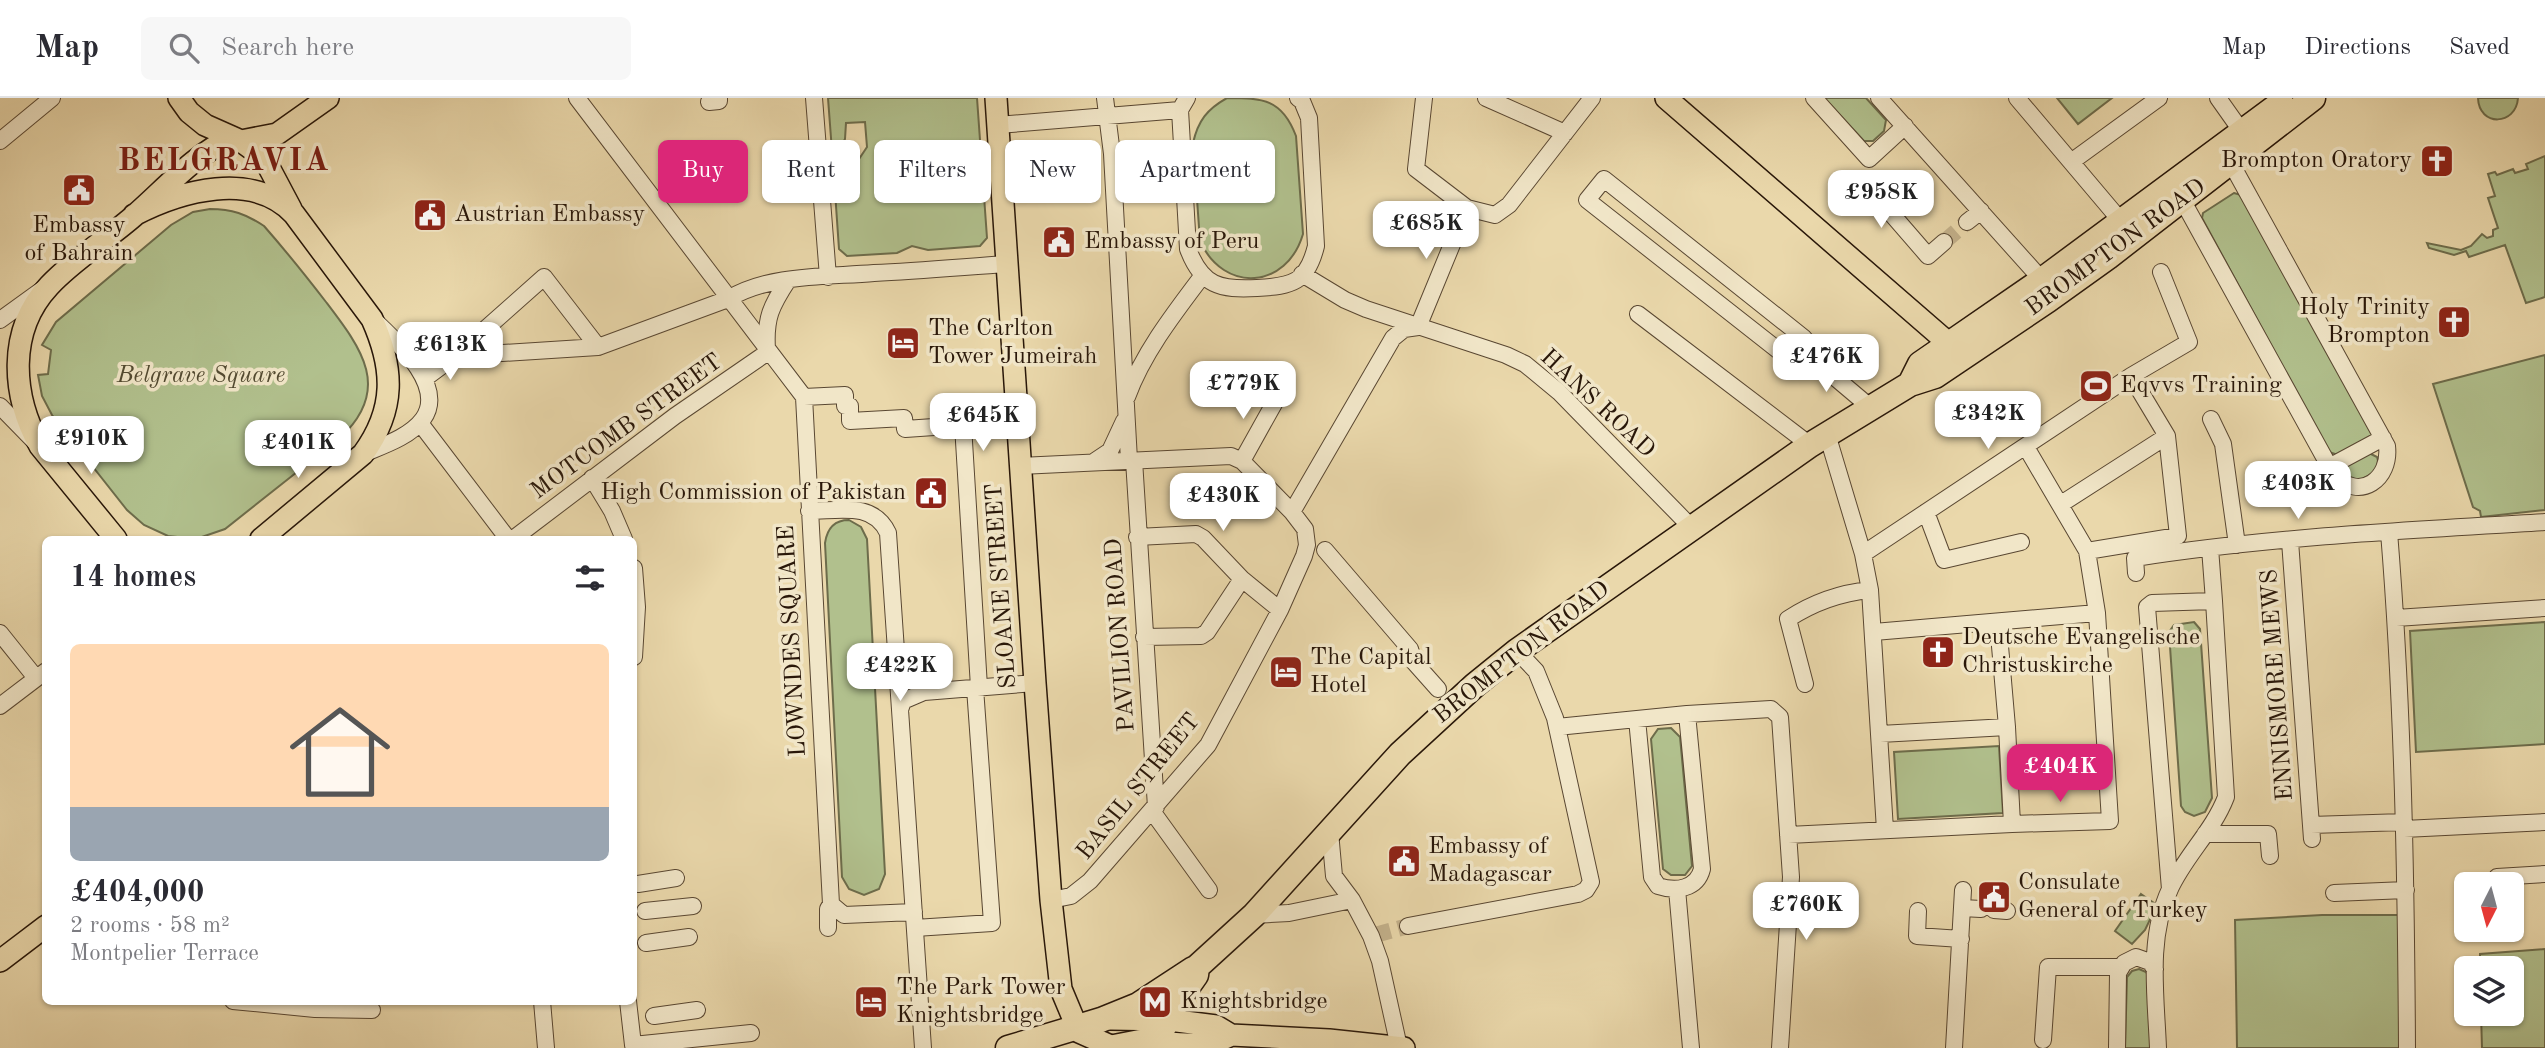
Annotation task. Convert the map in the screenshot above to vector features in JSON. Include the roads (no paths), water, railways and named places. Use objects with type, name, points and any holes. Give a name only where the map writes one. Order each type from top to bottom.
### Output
[{"type":"highway","name":"BROMPTON ROAD","points":[[2177,192],[2231,163],[2247,139],[2288,98]]},
{"type":"highway","name":"BROMPTON ROAD","points":[[1169,1020],[1177,1002],[1196,975],[1197,967],[1254,915],[1422,733],[1517,651],[1819,439],[1910,384],[1920,364],[1956,350],[2048,300],[2127,230],[2247,139],[2313,98]]},
{"type":"highway","name":"BROMPTON ROAD","points":[[1956,350],[2042,279],[2127,230]]},
{"type":"highway","points":[[1008,1048],[1070,1037],[1101,1020],[1138,1005],[1197,967]]},
{"type":"highway","points":[[1111,1047],[1156,1042],[1169,1020]]},
{"type":"main road","points":[[179,98],[197,119],[264,159],[294,214],[372,319],[389,372],[389,397],[378,430],[363,454],[265,536]]},
{"type":"main road","points":[[264,159],[281,132],[328,98]]},
{"type":"main road","name":"SLOANE STREET","points":[[996,98],[1051,900],[1061,989],[1070,1037]]},
{"type":"main road","points":[[1667,98],[1956,350]]},
{"type":"main road","points":[[112,536],[40,446],[20,396],[17,366],[33,310],[50,285],[206,151],[236,140],[281,132]]},
{"type":"main road","points":[[134,215],[177,198],[228,189],[269,196],[294,214]]},
{"type":"main road","points":[[0,961],[42,929]]},
{"type":"main road","points":[[1101,1020],[1169,1020],[1216,1026],[1231,1035],[1401,1048]]},
{"type":"main road","points":[[1070,1037],[1084,1035],[1111,1047]]},
{"type":"main road","points":[[1156,1042],[1208,1044],[1218,1043],[1231,1035]]},
{"type":"street","points":[[0,141],[52,98]]},
{"type":"street","points":[[814,98],[828,276]]},
{"type":"street","points":[[1105,98],[1106,116]]},
{"type":"street","points":[[998,125],[1106,116],[1183,104],[1188,249],[1192,260],[1203,275],[1220,288],[1286,286],[1312,262],[1317,246],[1309,118],[1298,98]]},
{"type":"street","points":[[1424,98],[1416,169],[1467,208],[1495,215],[1592,98]]},
{"type":"street","points":[[1486,98],[1565,133]]},
{"type":"street","points":[[1814,98],[1869,159],[1905,126]]},
{"type":"street","points":[[1879,98],[2042,279]]},
{"type":"street","points":[[2017,98],[2127,230]]},
{"type":"street","points":[[2071,162],[2159,98]]},
{"type":"street","points":[[2218,98],[2247,139]]},
{"type":"street","points":[[581,99],[728,299],[804,397],[809,511]]},
{"type":"street","name":"PAVILION ROAD","points":[[1106,116],[1112,154],[1126,409],[1138,537],[1154,809]]},
{"type":"street","points":[[2177,192],[2334,475],[2347,485],[2356,487],[2373,482],[2379,478],[2386,465],[2388,454],[2383,438],[2231,163]]},
{"type":"street","points":[[1805,353],[1788,358],[1587,200],[1604,179],[1804,338],[1805,353],[1870,407]]},
{"type":"street","points":[[1863,181],[1928,256],[1944,242]]},
{"type":"street","points":[[1292,512],[1393,338],[1404,329],[1418,327],[1467,208]]},
{"type":"street","points":[[1967,222],[1981,211]]},
{"type":"street","points":[[456,356],[598,347],[728,299],[745,288],[791,280],[1007,264]]},
{"type":"street","points":[[1863,554],[2131,376],[2189,342],[2161,272]]},
{"type":"street","name":"HANS ROAD","points":[[1302,274],[1345,300],[1506,355],[1525,364],[1559,392],[1691,527]]},
{"type":"street","points":[[1093,462],[1110,451],[1140,368],[1203,275]]},
{"type":"street","points":[[424,379],[456,356],[544,276],[598,347]]},
{"type":"street","points":[[767,351],[766,332],[770,309],[791,280]]},
{"type":"street","points":[[0,320],[50,285]]},
{"type":"street","points":[[1638,314],[1819,439],[1863,554],[1870,590],[1885,830]]},
{"type":"street","points":[[363,454],[399,438],[420,423],[429,405],[424,379],[405,351],[372,319]]},
{"type":"street","name":"MOTCOMB STREET","points":[[510,536],[767,351]]},
{"type":"street","points":[[2087,551],[2178,536],[2166,436],[2131,376]]},
{"type":"street","points":[[804,397],[845,395],[845,406],[850,406],[850,421],[904,418],[905,429],[963,425],[992,923],[915,924],[844,915],[831,904]]},
{"type":"street","points":[[1241,461],[1276,400]]},
{"type":"street","points":[[0,406],[40,446]]},
{"type":"street","points":[[2211,419],[2223,444],[2237,545]]},
{"type":"street","points":[[420,423],[505,536]]},
{"type":"street","points":[[2062,504],[2166,436]]},
{"type":"street","points":[[2329,467],[2383,438]]},
{"type":"street","points":[[1788,835],[2110,821],[2097,613],[2087,551],[2062,504],[2026,447]]},
{"type":"street","points":[[1020,466],[1231,456],[1241,461],[1292,512],[1306,539],[1322,539],[1325,542],[1325,550],[1410,649],[1414,662],[1438,689]]},
{"type":"street","points":[[592,478],[612,511],[623,536]]},
{"type":"street","name":"LOWNDES SQUARE","points":[[829,925],[828,909],[831,904],[809,511],[862,510],[879,519],[887,533],[923,1048]]},
{"type":"street","points":[[1926,512],[1944,559],[2021,542]]},
{"type":"street","points":[[2136,573],[2135,558],[2210,548],[2389,532],[2545,522]]},
{"type":"street","points":[[2389,532],[2396,618],[2404,825],[2407,1048]]},
{"type":"street","points":[[1138,537],[1196,534],[1242,579],[1280,610]]},
{"type":"street","name":"BASIL STREET","points":[[1051,900],[1071,896],[1082,889],[1208,745],[1280,610],[1306,539]]},
{"type":"street","name":"ENNISMORE MEWS","points":[[2290,541],[2311,832],[2404,825],[2545,822]]},
{"type":"street","points":[[2158,1048],[2155,947],[2170,890],[2220,813],[2226,797],[2210,548]]},
{"type":"street","points":[[1144,638],[1201,636],[1207,632],[1242,579]]},
{"type":"street","points":[[1805,684],[1788,619],[1832,596],[1870,590]]},
{"type":"street","points":[[2170,890],[2147,607],[2152,603],[2214,601]]},
{"type":"street","points":[[2396,618],[2545,608]]},
{"type":"street","points":[[1874,632],[2097,613]]},
{"type":"street","points":[[1998,623],[2012,824]]},
{"type":"street","points":[[0,633],[41,675],[0,706]]},
{"type":"street","points":[[1408,926],[1586,890],[1591,882],[1557,727],[1536,670],[1517,651]]},
{"type":"street","points":[[898,679],[908,687],[924,692]]},
{"type":"street","points":[[900,710],[903,701],[924,692],[1035,683]]},
{"type":"street","points":[[1557,727],[1687,714],[1771,709],[1776,711],[1780,717],[1791,877],[1780,1048]]},
{"type":"street","points":[[1637,719],[1652,877],[1658,886],[1677,889],[1694,884],[1702,869],[1687,714]]},
{"type":"street","points":[[1881,734],[2007,727]]},
{"type":"street","points":[[1154,809],[1209,890]]},
{"type":"street","points":[[1330,832],[1334,876],[1373,935],[1401,1048]]},
{"type":"street","points":[[2204,834],[2268,834],[2270,856]]},
{"type":"street","points":[[2524,875],[2545,874]]},
{"type":"street","points":[[638,884],[676,878]]},
{"type":"street","points":[[1677,889],[1692,1048]]},
{"type":"street","points":[[1954,1048],[1963,890]]},
{"type":"street","points":[[2334,893],[2406,890]]},
{"type":"street","points":[[1254,915],[1289,913],[1352,900]]},
{"type":"street","points":[[645,911],[693,906]]},
{"type":"street","points":[[1962,908],[1994,910]]},
{"type":"street","points":[[1918,911],[1917,936],[1961,939]]},
{"type":"street","points":[[646,943],[689,937]]},
{"type":"street","points":[[2043,1040],[2048,967],[2120,967],[2136,957],[2144,958],[2155,969]]},
{"type":"street","points":[[2117,1048],[2117,979],[2120,967]]},
{"type":"street","points":[[300,1005],[372,1010]]},
{"type":"street","points":[[542,1005],[546,1048]]},
{"type":"street","points":[[631,1005],[641,1017]]},
{"type":"street","points":[[641,1017],[697,1010]]},
{"type":"street","points":[[641,1017],[633,1045],[751,1032]]},
{"type":"tunnel","points":[[1944,242],[1967,222]]},
{"type":"tunnel","points":[[1375,935],[1408,926]]},
{"type":"place","name":"Brompton Oratory","points":[[2437,161]]},
{"type":"place","name":"Embassy of Bahrain","points":[[79,190]]},
{"type":"place","name":"Austrian Embassy","points":[[430,215]]},
{"type":"place","name":"Embassy of Peru","points":[[1059,242]]},
{"type":"place","name":"Holy Trinity Brompton","points":[[2454,322]]},
{"type":"place","name":"The Carlton Tower Jumeirah","points":[[903,343]]},
{"type":"place","name":"Eqvvs Training","points":[[2096,386]]},
{"type":"place","name":"High Commission of Pakistan","points":[[931,493]]},
{"type":"place","name":"Deutsche Evangelische Christuskirche","points":[[1938,652]]},
{"type":"place","name":"The Capital Hotel","points":[[1286,672]]},
{"type":"place","name":"Embassy of Madagascar","points":[[1404,861]]},
{"type":"place","name":"Consulate General of Turkey","points":[[1994,897]]},
{"type":"place","name":"The Park Tower Knightsbridge","points":[[871,1002]]},
{"type":"place","name":"Knightsbridge","points":[[1155,1002]]},
{"type":"district","name":"BELGRAVIA","points":[[224,162]]},
{"type":"park label","name":"Belgrave Square","points":[[201,376]]}]
